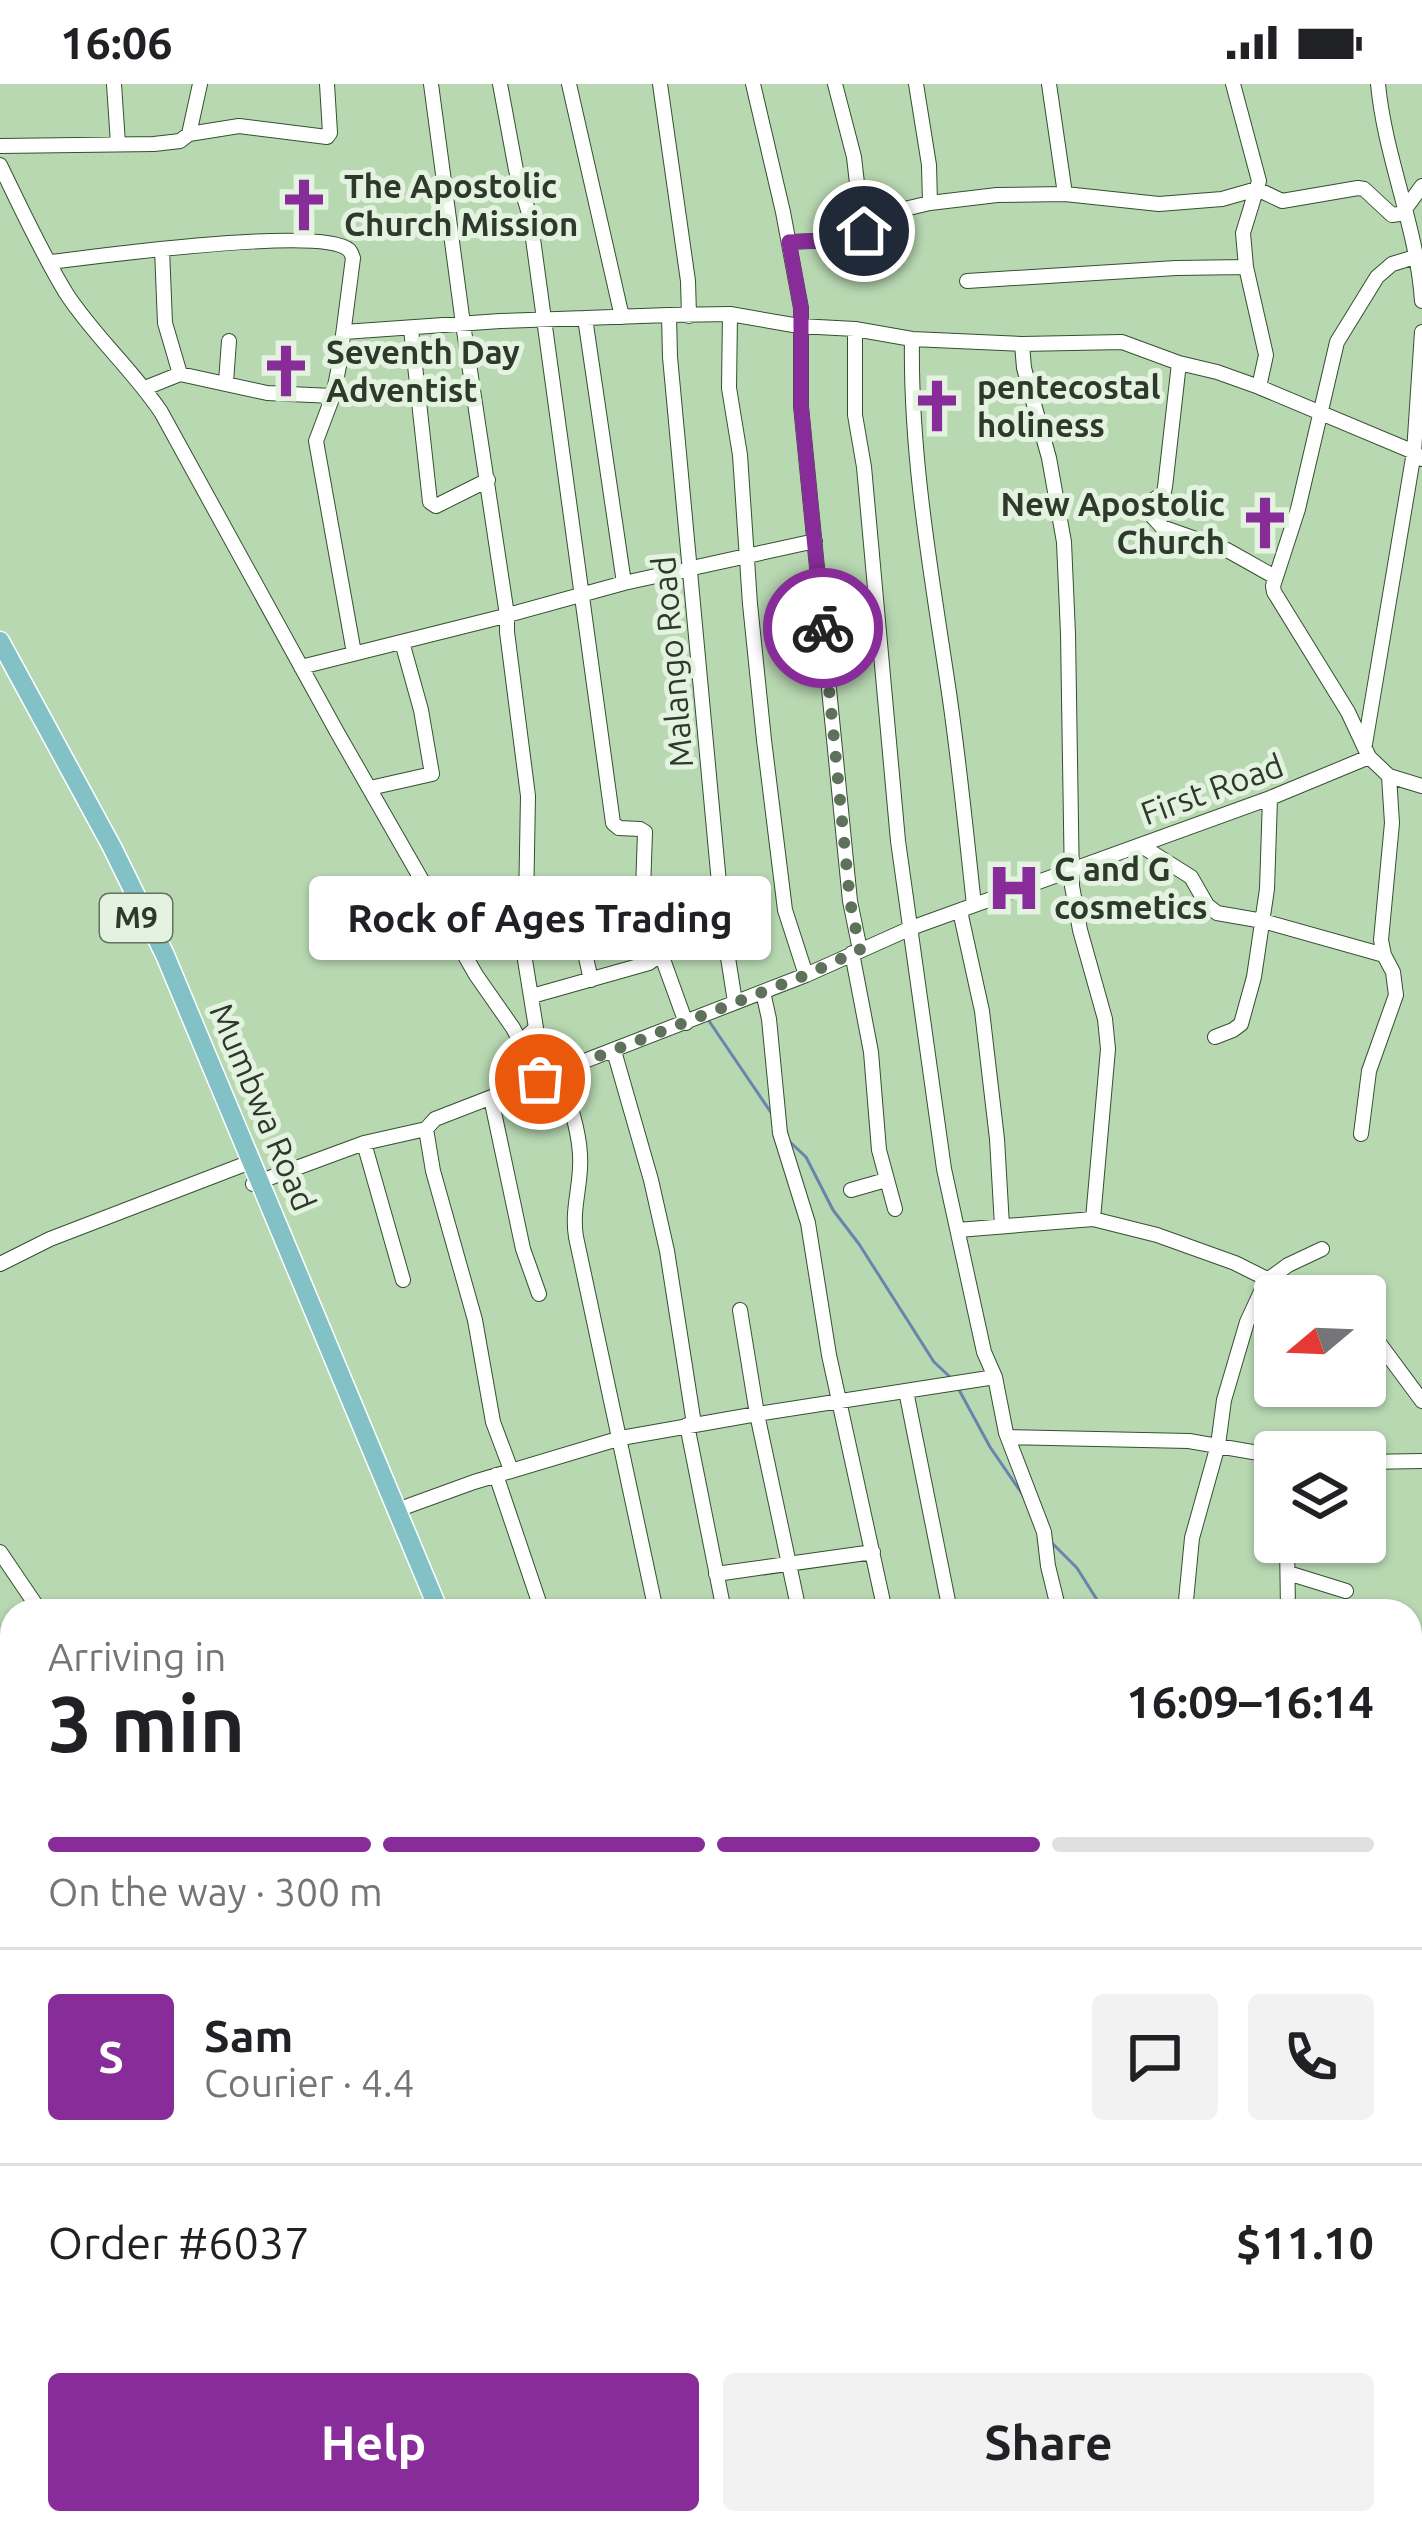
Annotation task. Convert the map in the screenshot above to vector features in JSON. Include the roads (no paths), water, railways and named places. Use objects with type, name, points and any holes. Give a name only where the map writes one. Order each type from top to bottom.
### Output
[{"type":"main road","name":"Mumbwa Road","points":[[0,641],[138,898],[423,1599]]},
{"type":"main road","name":"Mumbwa Road","points":[[0,662],[129,904],[249,1162]]},
{"type":"main road","name":"Mumbwa Road","points":[[256,1183],[435,1599]]},
{"type":"street","points":[[115,84],[118,144]]},
{"type":"street","points":[[189,134],[200,84]]},
{"type":"street","points":[[0,146],[175,142],[189,134],[239,127],[326,137],[330,133],[327,84]]},
{"type":"street","points":[[430,84],[507,615],[528,796],[525,960],[536,1028],[521,1041]]},
{"type":"street","points":[[500,84],[530,217],[614,823],[645,832],[643,890],[686,1023]]},
{"type":"street","points":[[569,84],[622,316]]},
{"type":"street","points":[[660,84],[688,281],[688,316]]},
{"type":"street","points":[[753,84],[801,308],[801,406],[850,901],[872,1052],[877,1130],[895,1209]]},
{"type":"street","points":[[789,242],[863,236],[854,157],[835,84]]},
{"type":"street","points":[[916,84],[930,203]]},
{"type":"street","points":[[1049,84],[1065,194]]},
{"type":"street","points":[[1233,84],[1258,173],[1243,228],[1246,267],[1266,355],[1259,387]]},
{"type":"street","points":[[1378,84],[1384,132],[1422,302]]},
{"type":"street","points":[[0,165],[67,293],[145,388],[208,494],[476,976],[521,1041],[540,1079]]},
{"type":"street","points":[[862,219],[930,203],[997,196],[1065,194],[1160,204],[1222,199],[1257,189],[1282,201],[1358,188],[1392,214],[1405,211],[1422,186]]},
{"type":"street","points":[[50,262],[226,241],[315,243],[344,247],[353,258],[333,396],[319,429],[316,453],[354,653]]},
{"type":"street","points":[[162,249],[165,322],[180,374]]},
{"type":"street","points":[[1415,257],[1392,264],[1377,277],[1337,342],[1274,592],[1367,750],[1389,776],[1422,786]]},
{"type":"street","points":[[967,281],[1246,267]]},
{"type":"street","points":[[730,314],[728,374],[740,454],[764,740],[785,910],[806,975]]},
{"type":"street","points":[[344,332],[730,314],[912,339],[1022,344],[1122,341],[1259,387],[1418,456]]},
{"type":"street","name":"Malango Road","points":[[669,316],[723,926],[735,1003]]},
{"type":"street","points":[[585,318],[624,583]]},
{"type":"street","points":[[410,328],[430,502],[436,506],[488,480]]},
{"type":"street","points":[[855,329],[855,415],[864,466],[890,759],[944,1169],[984,1352],[995,1377],[1006,1433],[1044,1532],[1056,1599]]},
{"type":"street","points":[[1367,750],[1418,456],[1422,332]]},
{"type":"street","points":[[912,339],[915,440],[997,1139],[1002,1226]]},
{"type":"street","points":[[226,382],[229,341]]},
{"type":"street","points":[[1022,344],[1064,542],[1073,899],[1105,1019],[1108,1049],[1093,1219]]},
{"type":"street","points":[[1180,363],[1165,487],[1162,496],[1146,509],[1162,527],[1227,550],[1275,578]]},
{"type":"street","points":[[145,388],[180,374],[284,395],[333,396]]},
{"type":"street","points":[[301,667],[624,583],[814,542]]},
{"type":"street","points":[[370,788],[429,775],[433,770],[402,642]]},
{"type":"street","name":"First Road","points":[[256,1183],[364,1143],[426,1129],[435,1118],[806,975],[910,928],[1270,797],[1367,750]]},
{"type":"street","points":[[1361,1134],[1369,1071],[1396,995],[1381,926],[1392,823],[1389,776]]},
{"type":"street","points":[[1215,1037],[1233,1030],[1244,1016],[1254,977],[1268,889],[1270,797]]},
{"type":"street","points":[[1140,845],[1191,877],[1217,913],[1384,955]]},
{"type":"street","points":[[559,891],[582,892],[588,914],[581,935],[591,980]]},
{"type":"street","points":[[532,996],[649,963],[661,954]]},
{"type":"street","points":[[763,992],[780,1133],[808,1223],[825,1333],[883,1599]]},
{"type":"street","points":[[614,1051],[658,1207],[721,1599]]},
{"type":"street","points":[[559,1072],[579,1146],[573,1214],[576,1237],[654,1599]]},
{"type":"street","points":[[491,1098],[517,1225],[539,1294]]},
{"type":"street","points":[[426,1129],[433,1171],[475,1320],[503,1473],[539,1599]]},
{"type":"street","points":[[364,1143],[403,1280]]},
{"type":"street","points":[[0,1264],[50,1239],[249,1162]]},
{"type":"street","points":[[851,1190],[886,1180]]},
{"type":"street","points":[[958,1230],[1093,1219],[1157,1234],[1255,1275]]},
{"type":"street","points":[[1274,1275],[1322,1249]]},
{"type":"street","points":[[1186,1599],[1192,1538],[1218,1444],[1224,1400],[1254,1309]]},
{"type":"street","points":[[740,1310],[796,1599]]},
{"type":"street","points":[[1386,1352],[1422,1401]]},
{"type":"street","points":[[397,1510],[621,1438],[995,1377]]},
{"type":"street","points":[[906,1391],[948,1599]]},
{"type":"street","points":[[1010,1437],[1156,1439],[1254,1452]]},
{"type":"street","points":[[1386,1462],[1422,1461]]},
{"type":"street","points":[[0,1552],[32,1599]]},
{"type":"street","points":[[716,1574],[873,1552]]},
{"type":"street","points":[[1288,1563],[1288,1599]]},
{"type":"street","points":[[1288,1574],[1346,1591]]},
{"type":"waterway","points":[[707,1018],[772,1114]]},
{"type":"waterway","points":[[790,1142],[806,1157],[833,1210],[934,1362],[949,1376]]},
{"type":"waterway","points":[[958,1388],[1025,1498]]},
{"type":"waterway","points":[[1051,1542],[1077,1568],[1096,1599]]},
{"type":"place","name":"The Apostolic Church Mission","points":[[304,205]]},
{"type":"place","name":"Seventh Day Adventist","points":[[286,371]]},
{"type":"place","name":"pentecostal holiness","points":[[937,406]]},
{"type":"place","name":"New Apostolic Church","points":[[1265,523]]},
{"type":"place","name":"C and G cosmetics","points":[[1014,888]]},
{"type":"place","name":"Rock of Ages Trading","points":[[540,1079]]}]
